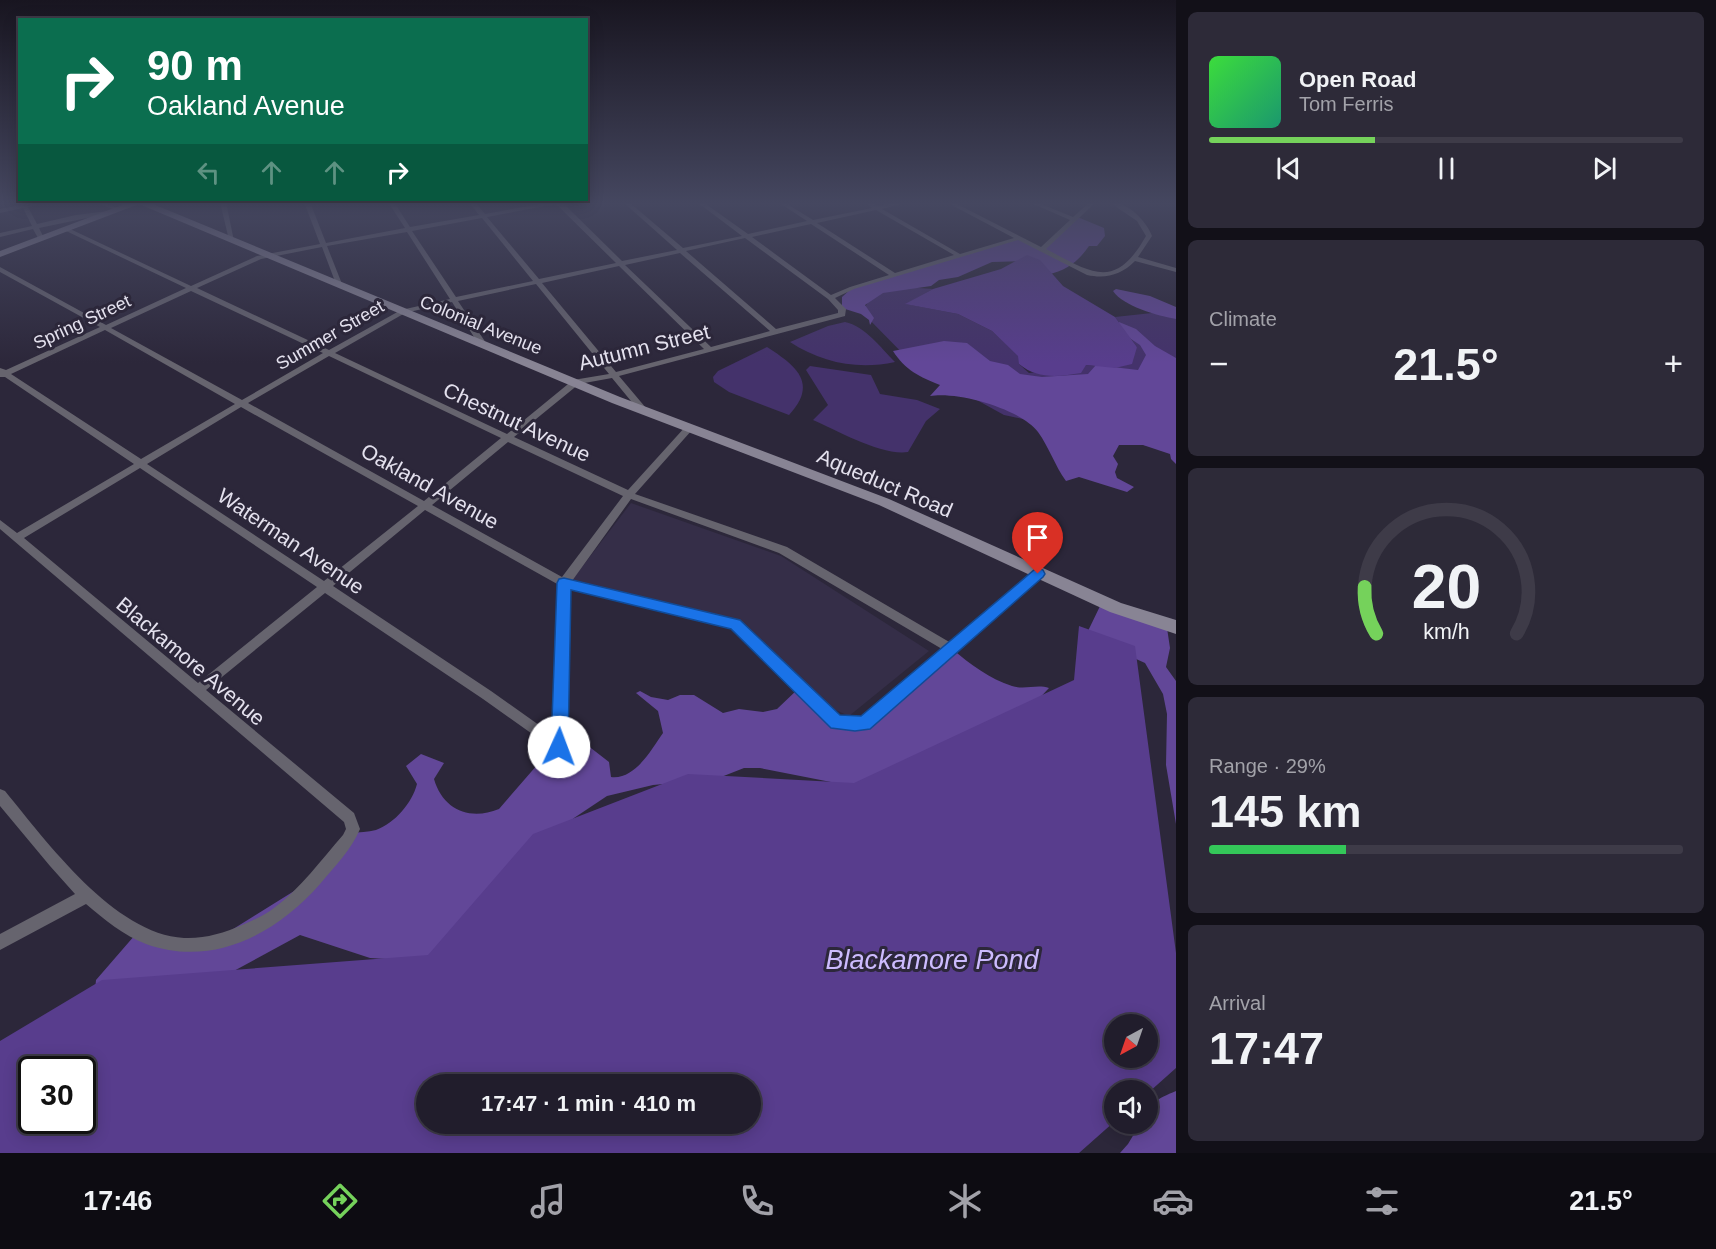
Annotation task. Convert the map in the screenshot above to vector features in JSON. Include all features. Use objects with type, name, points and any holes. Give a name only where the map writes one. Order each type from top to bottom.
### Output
[{"type":"street","name":"Chestnut Avenue","points":[[124,256],[629,495],[783,550],[950,648]]},
{"type":"street","name":"Spring Street","points":[[2,373],[259,257],[267,256]]},
{"type":"street","name":"Colonial Avenue","points":[[267,256],[576,382]]},
{"type":"street","points":[[329,256],[339,284]]},
{"type":"street","points":[[424,256],[482,343]]},
{"type":"street","points":[[517,256],[643,410]]},
{"type":"street","points":[[613,256],[710,350]]},
{"type":"street","name":"Summer Street","points":[[16,538],[328,352],[403,311],[658,256]]},
{"type":"street","points":[[690,256],[775,332]]},
{"type":"street","points":[[772,256],[830,298],[852,288],[960,256]]},
{"type":"street","points":[[864,256],[894,275]]},
{"type":"street","points":[[1053,256],[1095,276],[1116,273],[1133,258],[1176,270]]},
{"type":"street","name":"Oakland Avenue","points":[[0,268],[564,583],[735,624],[836,722],[864,724],[950,648]]},
{"type":"street","name":"Autumn Street","points":[[197,691],[576,382],[614,375],[842,314],[842,309],[830,298]]},
{"type":"street","name":"Waterman Avenue","points":[[2,373],[478,689],[559,747],[564,583]]},
{"type":"street","name":"Aqueduct Road","points":[[576,382],[689,428],[884,502],[1116,608],[1176,627]]},
{"type":"street","points":[[564,583],[629,495],[689,428]]},
{"type":"street","name":"Blackamore Avenue","points":[[0,524],[349,818],[353,829],[348,840],[292,901],[270,921],[241,935],[195,948],[151,940],[86,896]]},
{"type":"street","points":[[950,648],[1038,574]]},
{"type":"street","points":[[0,796],[86,896],[0,942]]},
{"type":"shaded area","points":[[960,256],[1082,256],[1066,268],[1047,275],[1024,261],[992,262],[958,277],[939,280],[931,286],[883,293],[865,305],[874,318],[870,325],[869,320],[861,314],[842,308],[842,297],[853,287]]},
{"type":"shaded area","points":[[905,287],[933,289],[906,304],[958,314],[992,331],[1019,356],[1019,364],[1029,373],[1086,365],[1115,368],[1137,347],[1115,317],[1152,313],[1176,316],[1176,452],[1004,415],[915,366],[862,312],[873,294]]},
{"type":"shaded area","points":[[1116,289],[1150,296],[1176,307],[1176,319],[1133,306],[1113,291]]},
{"type":"shaded area","points":[[845,322],[866,333],[895,362],[867,365],[841,363],[815,355],[790,342],[828,326]]},
{"type":"shaded area","points":[[1119,322],[1136,329],[1155,346],[1176,358],[1176,464],[1170,454],[1143,445],[1119,445],[1113,456],[1118,464],[1115,472],[1117,478],[1134,487],[1127,492],[1079,477],[1066,481],[1042,438],[1030,424],[1004,409],[972,399],[942,395],[930,396],[940,385],[913,372],[893,351],[944,341],[967,343],[990,361],[1008,365],[1020,374],[1042,377],[1088,374],[1096,365],[1138,370],[1146,355],[1140,345],[1119,331]]},
{"type":"shaded area","points":[[767,347],[794,368],[803,384],[798,404],[789,415],[729,392],[714,382],[713,377],[718,371]]},
{"type":"shaded area","points":[[810,366],[871,375],[880,394],[917,400],[940,409],[926,421],[908,452],[873,447],[813,420],[828,405],[806,370]]},
{"type":"shaded area","points":[[631,503],[781,556],[929,651],[849,716],[831,708],[746,626],[572,580]]},
{"type":"shaded area","points":[[1102,602],[1167,628],[1170,648],[1166,667],[1176,681],[1176,824],[1166,765],[1167,714],[1163,694],[1145,663],[1105,645],[1088,631]]},
{"type":"shaded area","points":[[952,649],[980,671],[1004,683],[1017,687],[1049,688],[1034,704],[859,785],[836,783],[760,768],[744,768],[716,779],[653,785],[607,796],[574,818],[451,940],[420,961],[370,958],[300,935],[219,979],[94,1002],[96,980],[135,935],[153,943],[222,936],[307,883],[351,833],[376,830],[390,823],[402,812],[415,791],[417,784],[406,766],[421,754],[444,763],[434,779],[444,798],[459,810],[478,814],[499,809],[564,734],[578,738],[609,762],[611,777],[620,777],[635,769],[663,733],[658,711],[636,693],[640,691],[651,697],[668,700],[680,695],[694,695],[723,713],[739,709],[763,712],[777,709],[798,689],[826,715],[856,724]]},
{"type":"shaded area","points":[[1176,1091],[1176,1153],[1120,1153],[1134,1134],[1158,1134],[1158,1100]]},
{"type":"water","points":[[1026,256],[1040,260],[1063,286],[1115,317],[1137,347],[1132,364],[1115,368],[1086,365],[1081,373],[1056,376],[1040,374],[1019,364],[1018,356],[992,331],[958,314],[905,304],[933,289],[1001,269]]},
{"type":"water","name":"Blackamore Pond","points":[[1079,626],[1135,646],[1176,953],[1176,1068],[1158,1084],[1158,1080],[1104,1080],[1104,1131],[1079,1153],[0,1153],[0,1041],[102,980],[428,955],[533,834],[688,774],[854,783],[1074,680]]},
{"type":"route","points":[[559,747],[564,583],[735,624],[742,628],[836,722],[864,724],[1038,574]]}]
